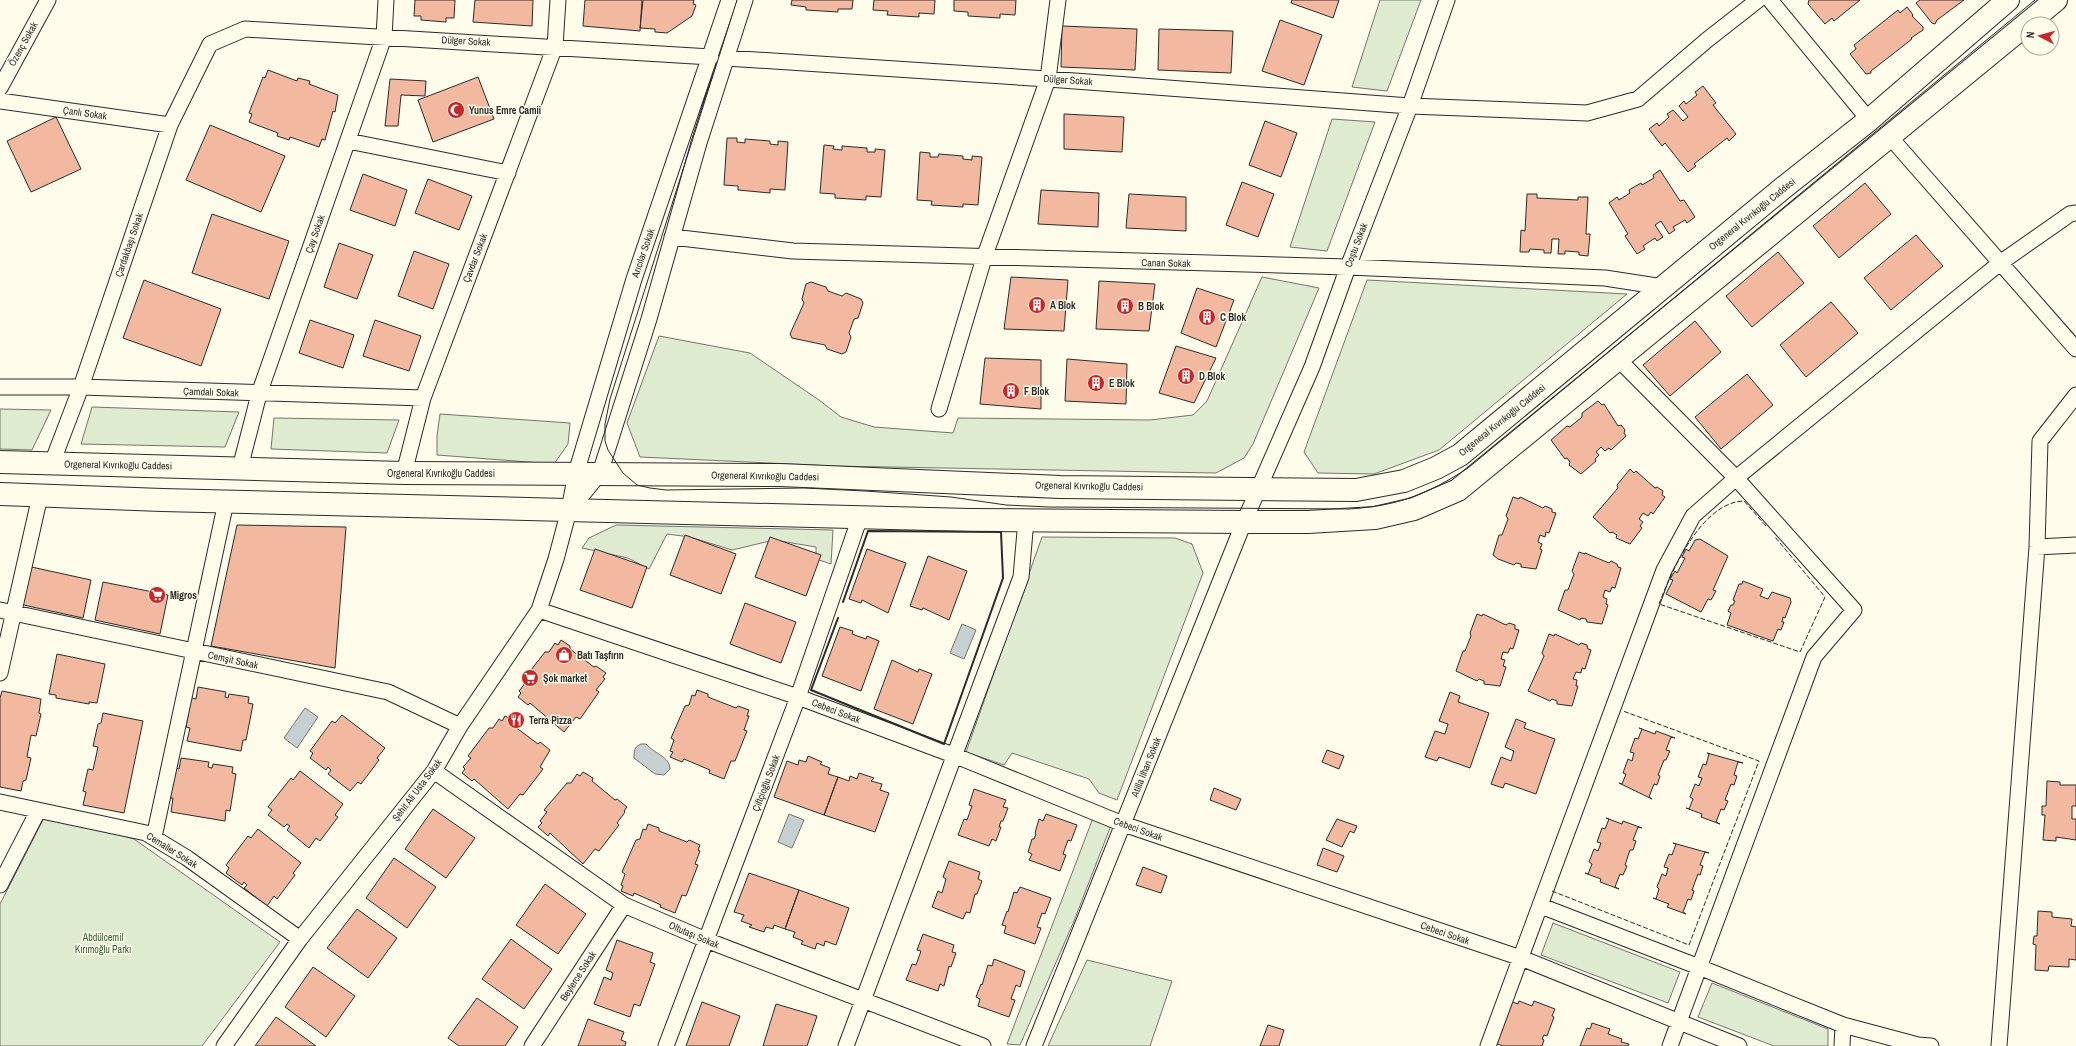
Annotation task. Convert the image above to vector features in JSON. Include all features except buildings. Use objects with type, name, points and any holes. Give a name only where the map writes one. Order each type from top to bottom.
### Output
[{"type":"main road","name":"Orgeneral Kıvrıkoğlu Caddesi","points":[[0,462],[404,474],[600,473],[651,475],[780,475],[1060,487],[1356,490],[1404,481],[1436,468],[1460,455],[1783,188],[1869,120],[2008,0]]},
{"type":"main road","points":[[0,494],[226,502],[1026,520],[1308,522],[1375,518],[1414,510],[1458,490],[2056,0]]},
{"type":"street","name":"Özenç Sokak","points":[[0,88],[48,0]]},
{"type":"street","name":"Çay Sokak","points":[[240,468],[259,394],[384,37],[386,0]]},
{"type":"street","points":[[555,46],[558,0]]},
{"type":"street","name":"Arıcılar Sokak","points":[[569,510],[576,473],[634,279],[711,57],[729,0]]},
{"type":"street","points":[[569,510],[600,473],[618,422],[699,143],[745,0]]},
{"type":"street","points":[[939,409],[984,258],[1048,79],[1058,0]]},
{"type":"street","name":"Coştu Sokak","points":[[1260,488],[1312,367],[1348,267],[1410,106],[1447,0]]},
{"type":"street","name":"Dülger Sokak","points":[[726,58],[1048,79],[1410,106],[1587,113],[1638,99],[1707,40],[1758,0]]},
{"type":"street","points":[[1770,0],[1869,120]]},
{"type":"street","name":"Dülger Sokak","points":[[224,38],[245,29],[555,46],[711,57]]},
{"type":"street","name":"Çardakbaşı Sokak","points":[[52,463],[80,387],[170,125],[210,44],[224,38]]},
{"type":"street","name":"Çavdar Sokak","points":[[404,474],[423,398],[555,46]]},
{"type":"street","name":"Çanlı Sokak","points":[[0,101],[170,125]]},
{"type":"street","points":[[1890,137],[2076,349]]},
{"type":"street","points":[[348,141],[508,173]]},
{"type":"street","points":[[1488,1046],[1664,570],[1693,516],[1736,478],[2000,263],[2070,214],[2076,213]]},
{"type":"street","name":"Canan Sokak","points":[[672,237],[793,251],[984,258],[1348,267],[1605,278],[1663,287]]},
{"type":"street","points":[[1618,359],[1736,478],[1854,610],[1814,657],[1670,1046]]},
{"type":"street","name":"Çamdalı Sokak","points":[[0,387],[80,387],[259,394],[423,398]]},
{"type":"street","points":[[1999,1046],[2037,546],[2040,442],[2076,394]]},
{"type":"street","name":"Atilla İlhan Sokak","points":[[1034,1046],[1244,522],[1260,488]]},
{"type":"street","points":[[0,673],[7,612],[40,496]]},
{"type":"street","points":[[154,837],[195,652],[226,502]]},
{"type":"street","name":"Şehit Ali Usta Sokak","points":[[224,1046],[300,939],[434,771],[460,726],[539,610],[556,559],[569,510]]},
{"type":"street","name":"Çiftçioğlu Sokak","points":[[666,1046],[798,697],[860,517]]},
{"type":"street","points":[[846,1046],[956,756],[1021,577],[1026,520]]},
{"type":"street","points":[[2037,546],[2076,545]]},
{"type":"street","name":"Cebeci Sokak","points":[[539,610],[798,697],[956,756],[1123,824],[1521,958],[1739,1046]]},
{"type":"street","name":"Cemşit Sokak","points":[[7,612],[388,692],[460,726]]},
{"type":"street","name":"Oltutaşı Sokak","points":[[434,771],[624,905],[706,940],[983,1046]]},
{"type":"street","name":"Cemaller Sokak","points":[[0,802],[146,833],[187,858],[300,939]]},
{"type":"street","points":[[0,885],[38,811]]},
{"type":"street","name":"Beylerce Sokak","points":[[532,1046],[624,905]]},
{"type":"street","points":[[1541,906],[1699,967],[1843,1026],[1918,1045],[1931,1046]]},
{"type":"street","points":[[1842,1046],[1843,1026]]},
{"type":"green space","points":[[1380,0],[1421,0],[1387,91],[1352,87]]},
{"type":"green space","points":[[1332,119],[1375,122],[1327,251],[1290,247]]},
{"type":"green space","points":[[1262,277],[1319,288],[1253,444],[1244,458],[1216,473],[834,466],[640,457],[627,423],[659,336],[750,353],[819,400],[841,417],[874,427],[953,433],[958,418],[1150,420],[1193,415],[1207,401]]},
{"type":"green space","points":[[1367,280],[1627,294],[1439,450],[1374,474],[1318,473],[1304,452]]},
{"type":"green space","points":[[92,407],[239,412],[225,447],[81,444]]},
{"type":"green space","points":[[0,409],[51,410],[32,450],[0,449]]},
{"type":"green space","points":[[440,414],[570,423],[568,444],[554,464],[437,455],[437,436]]},
{"type":"green space","points":[[274,418],[399,420],[387,453],[271,449]]},
{"type":"green space","points":[[616,525],[833,530],[831,564],[816,559],[816,547],[774,540],[732,550],[690,537],[667,534],[649,569],[628,558],[582,548],[589,538]]},
{"type":"green space","points":[[1042,537],[1175,538],[1192,544],[1203,573],[1117,800],[1099,793],[1089,779],[1012,753],[1004,765],[966,752]]},
{"type":"green space","name":"Abdülcemil Kırımoğlu Parkı","points":[[46,814],[134,839],[280,942],[202,1046],[0,1046],[0,904]]},
{"type":"green space","points":[[1093,818],[1109,822],[1110,828],[1074,921],[1020,1045],[1007,1044]]},
{"type":"green space","points":[[1553,923],[1680,972],[1668,1003],[1541,955]]},
{"type":"green space","points":[[1087,960],[1172,981],[1150,1046],[1048,1046]]},
{"type":"green space","points":[[1712,983],[1828,1029],[1828,1046],[1774,1046],[1698,1017]]},
{"type":"shaded area","points":[[962,624],[976,630],[964,659],[950,653]]},
{"type":"shaded area","points":[[305,708],[318,717],[297,748],[284,738]]},
{"type":"shaded area","points":[[646,744],[668,761],[670,769],[664,775],[655,774],[634,758],[634,753],[637,746]]},
{"type":"shaded area","points":[[789,814],[804,820],[792,848],[778,842]]},
{"type":"tram line","points":[[737,0],[610,399],[605,424],[605,441],[608,450],[623,473],[637,485],[666,490],[804,488],[865,491],[951,497],[1006,505],[1049,507],[1349,509],[1398,502],[1426,492],[1468,468],[2035,0]]},
{"type":"fence","points":[[1766,526],[1744,501],[1729,504],[1715,513],[1702,525],[1691,540],[1672,574],[1659,604],[1800,652],[1825,597],[1775,537]]},
{"type":"fence","points":[[1552,891],[1689,945],[1759,761],[1623,711]]},
{"type":"wall","points":[[838,618],[811,690],[944,744],[1003,578],[1001,532],[868,531],[843,602]]},
{"type":"place","name":"Yunus Emre Camii","points":[[456,110]]},
{"type":"place","name":"A Blok","points":[[1037,305]]},
{"type":"place","name":"B Blok","points":[[1125,306]]},
{"type":"place","name":"C Blok","points":[[1207,317]]},
{"type":"place","name":"D Blok","points":[[1186,376]]},
{"type":"place","name":"E Blok","points":[[1096,383]]},
{"type":"place","name":"F Blok","points":[[1011,391]]},
{"type":"place","name":"Migros","points":[[157,595]]},
{"type":"place","name":"Batı Taşfırın","points":[[564,655]]},
{"type":"place","name":"Şok market","points":[[530,678]]},
{"type":"place","name":"Terra Pizza","points":[[516,720]]}]
